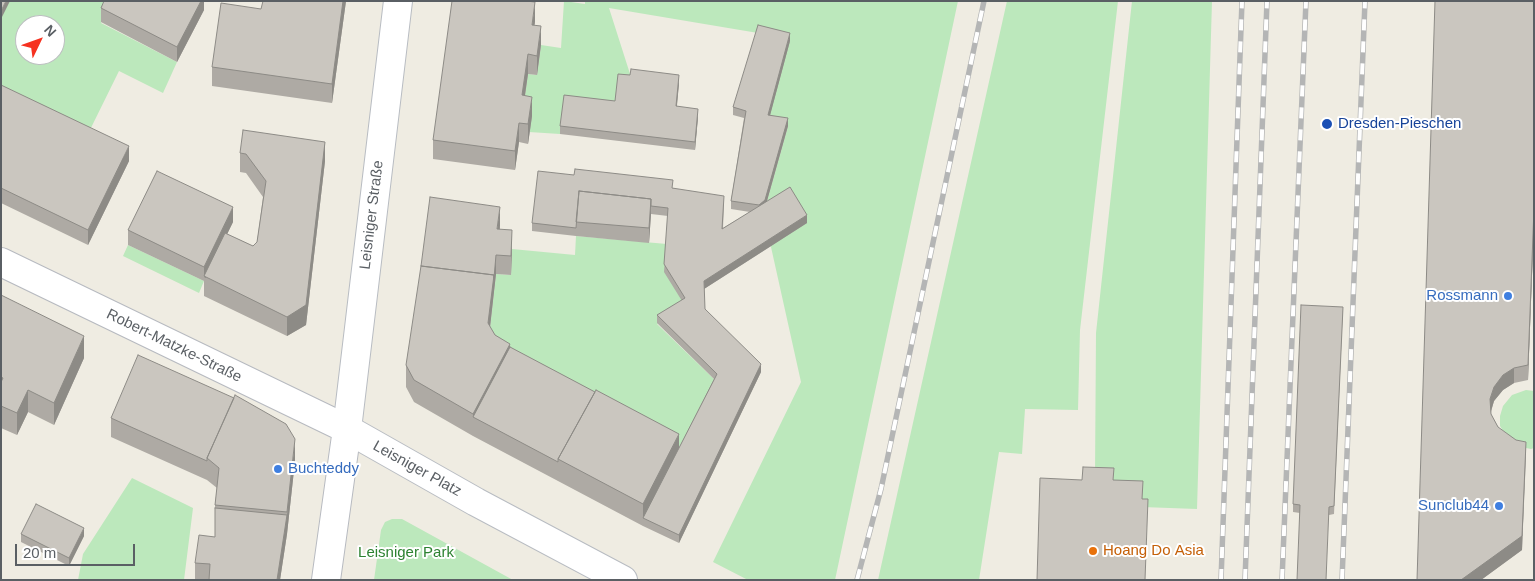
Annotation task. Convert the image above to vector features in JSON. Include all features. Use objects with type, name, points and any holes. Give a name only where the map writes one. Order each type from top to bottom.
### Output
[{"type":"street","name":"Leisniger Straße","points":[[346,429],[398,1]]},
{"type":"street","name":"Robert-Matzke-Straße","points":[[1,262],[346,429]]},
{"type":"street","points":[[326,580],[346,429]]},
{"type":"street","name":"Leisniger Platz","points":[[346,429],[476,502],[622,580]]},
{"type":"green space","points":[[9,1],[112,1],[101,23],[177,62],[163,93],[119,71],[85,140],[1,100],[1,17]]},
{"type":"green space","points":[[564,1],[585,4],[585,1],[958,1],[835,580],[748,580],[713,562],[801,382],[771,247],[765,208],[788,126],[768,123],[758,33],[609,8],[631,77],[615,109],[564,104],[560,134],[529,132],[522,115],[528,74],[537,75],[541,45],[561,48]]},
{"type":"green space","points":[[1007,1],[1118,1],[1080,330],[1078,410],[1025,409],[1022,454],[999,452],[979,580],[878,580]]},
{"type":"green space","points":[[1132,1],[1212,1],[1197,509],[1142,507],[1095,475],[1096,333]]},
{"type":"green space","points":[[576,236],[667,244],[685,307],[657,324],[717,382],[679,456],[488,345],[496,274],[511,275],[512,249],[575,255]]},
{"type":"green space","points":[[128,245],[204,281],[199,293],[123,256]]},
{"type":"green space","points":[[1526,390],[1534,391],[1534,448],[1531,449],[1521,447],[1500,426],[1503,406],[1512,395]]},
{"type":"green space","points":[[132,478],[193,508],[184,580],[78,580],[83,554]]},
{"type":"green space","name":"Leisniger Park","points":[[392,519],[402,519],[513,580],[374,580],[381,530],[385,522]]},
{"type":"building","points":[[1,1],[6,1],[1,11]]},
{"type":"building","points":[[104,1],[201,1],[177,47],[101,8]]},
{"type":"building","points":[[263,1],[343,1],[332,84],[212,67],[221,3],[261,9]]},
{"type":"building","points":[[452,1],[535,2],[532,25],[541,26],[537,56],[528,54],[522,95],[532,97],[528,124],[519,123],[515,151],[433,140]]},
{"type":"building","points":[[1435,1],[1534,1],[1534,208],[1528,365],[1514,368],[1503,375],[1494,387],[1490,399],[1491,414],[1498,427],[1516,440],[1526,442],[1522,536],[1461,580],[1417,580]]},
{"type":"building","points":[[758,25],[790,33],[768,115],[788,118],[765,200],[759,205],[731,201],[746,111],[733,107]]},
{"type":"building","points":[[631,69],[679,75],[676,106],[698,109],[695,142],[560,126],[564,95],[615,101],[618,74],[630,75]]},
{"type":"building","points":[[1,85],[129,146],[88,230],[1,188]]},
{"type":"building","points":[[243,130],[325,142],[306,305],[287,317],[204,276],[225,233],[253,246],[257,242],[266,181],[246,154],[240,153]]},
{"type":"building","points":[[575,169],[673,180],[672,188],[724,196],[722,229],[790,187],[807,215],[704,281],[705,309],[761,364],[679,535],[643,518],[717,374],[657,315],[685,298],[664,264],[668,208],[651,206],[651,199],[579,191],[576,228],[532,223],[538,171],[574,175]]},
{"type":"building","points":[[157,171],[233,207],[204,267],[128,230]]},
{"type":"building","points":[[579,191],[651,199],[649,228],[576,222]]},
{"type":"building","points":[[430,197],[500,207],[497,229],[512,230],[511,256],[496,255],[494,278],[494,275],[421,266]]},
{"type":"building","points":[[421,266],[494,275],[488,323],[495,335],[510,344],[473,414],[414,380],[406,365]]},
{"type":"building","points":[[1,295],[84,336],[54,403],[28,390],[17,413],[1,406],[1,382],[3,378],[1,377]]},
{"type":"building","points":[[1301,305],[1343,307],[1334,506],[1329,507],[1326,580],[1297,580],[1300,505],[1293,504]]},
{"type":"building","points":[[510,347],[595,392],[558,462],[473,417]]},
{"type":"building","points":[[138,355],[234,398],[207,461],[111,418]]},
{"type":"building","points":[[596,390],[679,434],[643,504],[558,459]]},
{"type":"building","points":[[235,395],[286,424],[295,439],[287,512],[215,505],[219,468],[207,458]]},
{"type":"building","points":[[1083,467],[1114,468],[1113,480],[1143,481],[1142,499],[1148,499],[1145,580],[1037,580],[1040,478],[1082,480]]},
{"type":"building","points":[[36,504],[84,528],[69,558],[21,534]]},
{"type":"building","points":[[215,508],[287,515],[277,580],[209,580],[210,564],[195,563],[199,535],[215,537]]},
{"type":"railway","points":[[857,580],[881,489],[984,1]]},
{"type":"railway","points":[[1221,580],[1242,1]]},
{"type":"railway","points":[[1245,580],[1267,1]]},
{"type":"railway","points":[[1282,580],[1306,1]]},
{"type":"railway","points":[[1342,580],[1365,1]]},
{"type":"place","name":"Dresden-Pieschen","points":[[1327,124]]},
{"type":"place","name":"Rossmann","points":[[1508,296]]},
{"type":"place","name":"Buchteddy","points":[[278,469]]},
{"type":"place","name":"Sunclub44","points":[[1499,506]]},
{"type":"place","name":"Hoang Do Asia","points":[[1093,551]]}]
